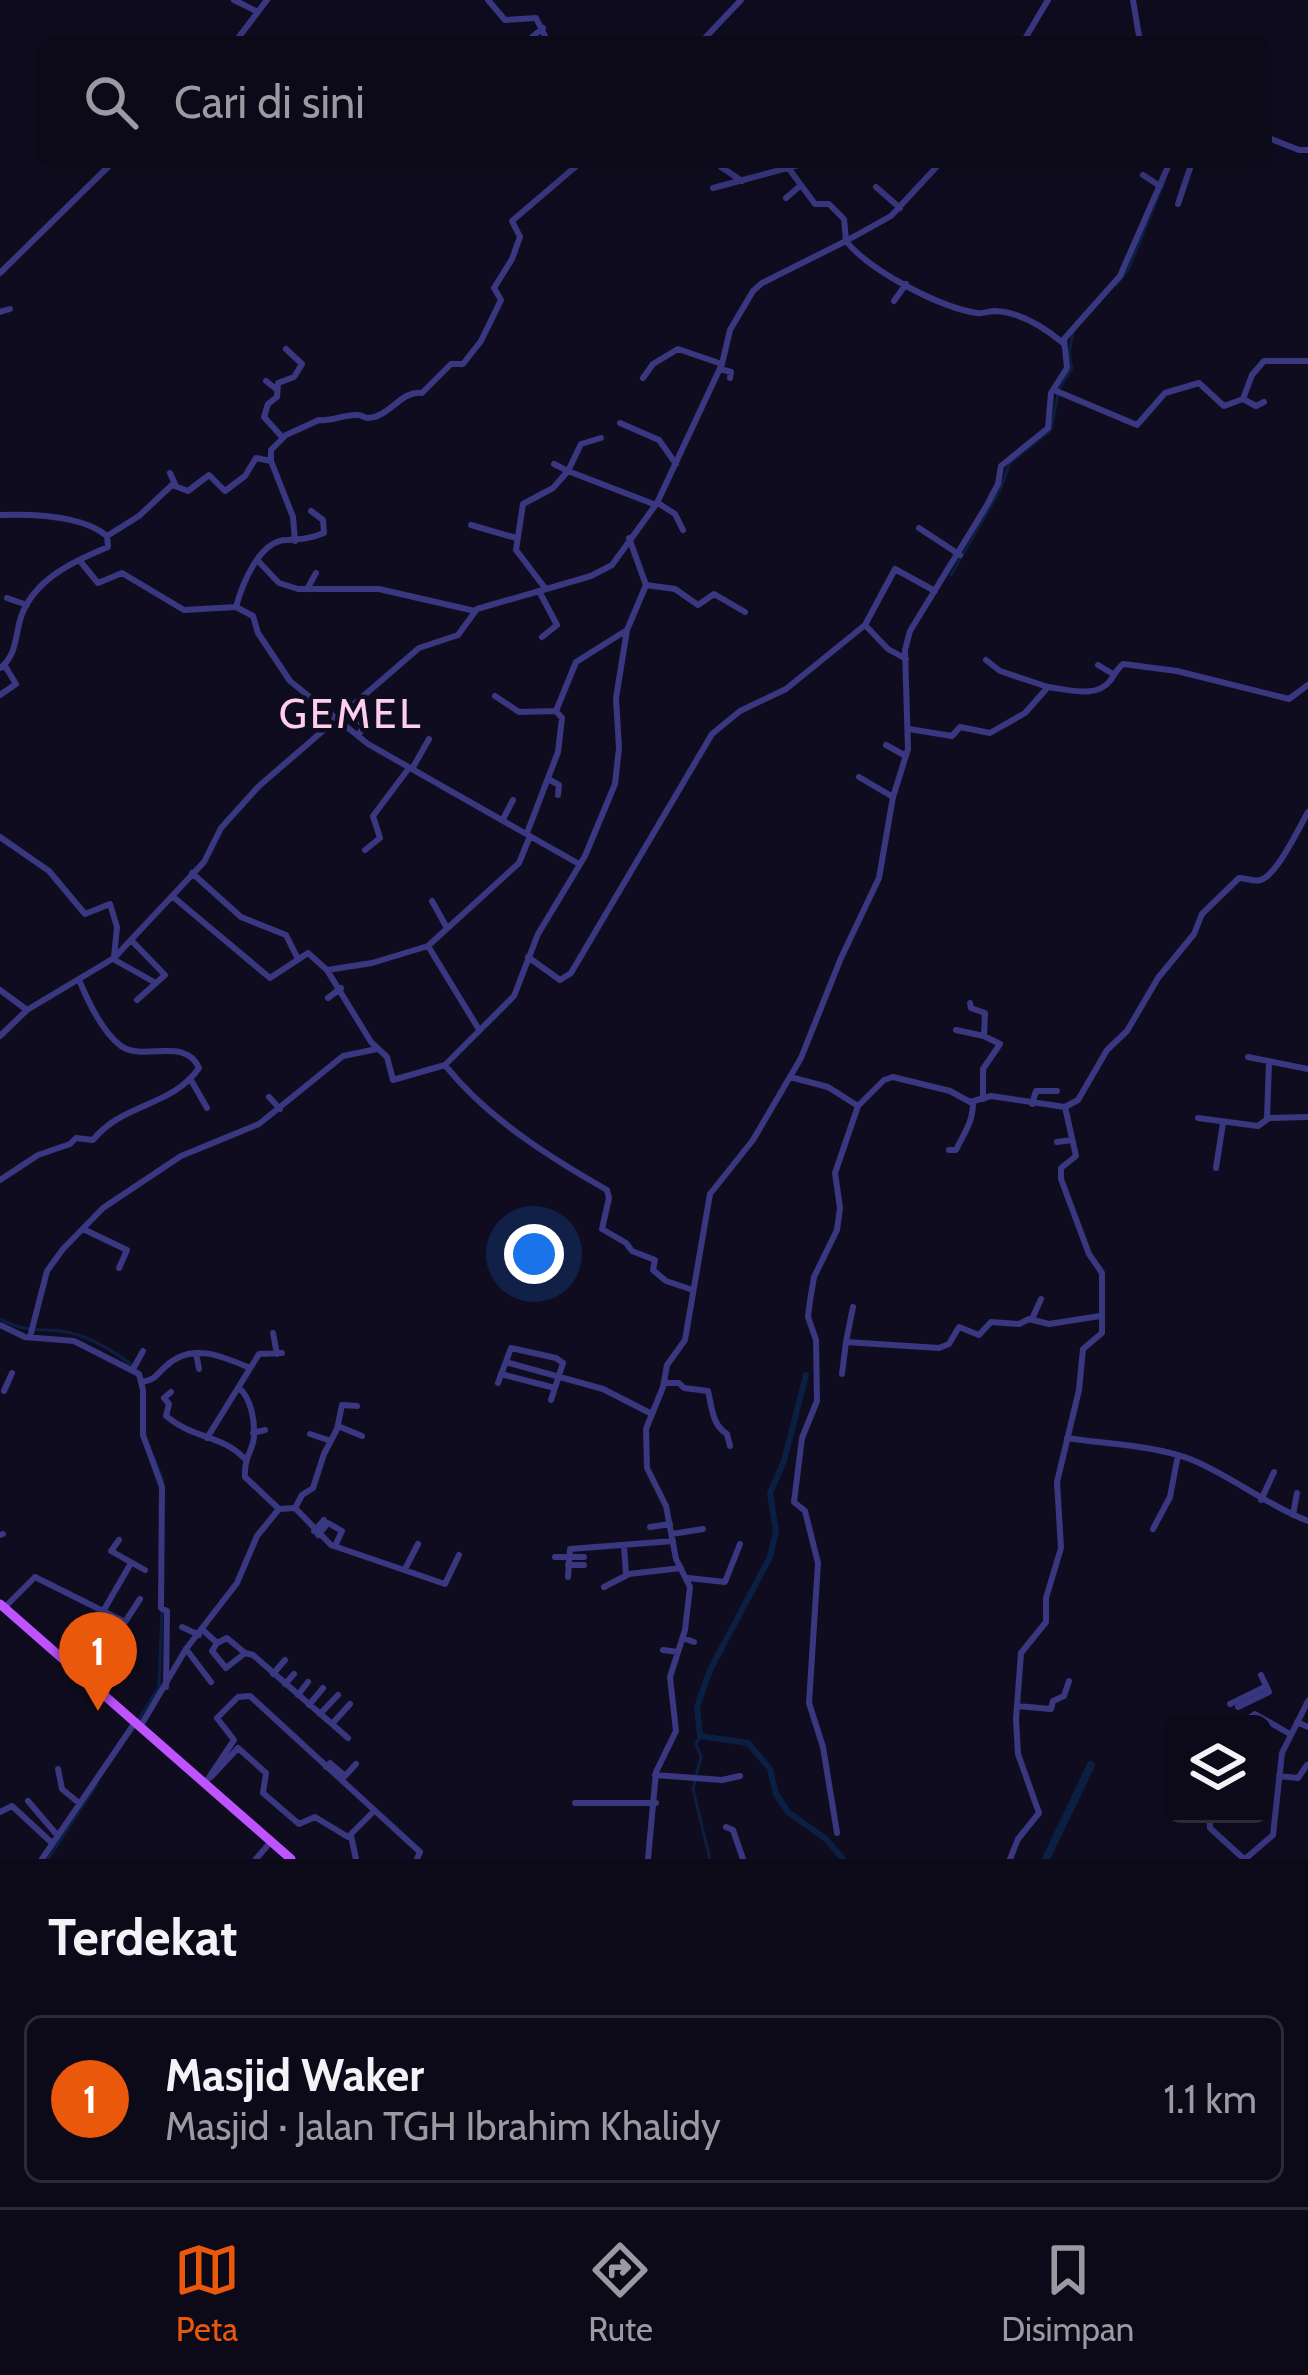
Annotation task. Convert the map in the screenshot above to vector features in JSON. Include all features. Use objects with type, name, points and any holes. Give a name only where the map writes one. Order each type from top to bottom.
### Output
[{"type":"main road","points":[[2,1606],[206,1782],[287,1859]]},
{"type":"main road","points":[[229,1808],[287,1859]]},
{"type":"street","points":[[234,0],[259,13]]},
{"type":"street","points":[[240,36],[267,0]]},
{"type":"street","points":[[488,0],[505,20],[536,18],[546,36]]},
{"type":"street","points":[[707,36],[741,0]]},
{"type":"street","points":[[1027,36],[1048,0]]},
{"type":"street","points":[[1133,0],[1139,36]]},
{"type":"street","points":[[533,36],[543,28]]},
{"type":"street","points":[[1272,139],[1308,150]]},
{"type":"street","points":[[0,273],[107,168]]},
{"type":"street","points":[[295,541],[271,450],[283,438],[319,420],[368,418],[384,412],[412,392],[422,393],[454,362],[463,364],[482,341],[501,300],[494,288],[520,237],[512,220],[574,168]]},
{"type":"street","points":[[722,168],[743,182]]},
{"type":"street","points":[[713,189],[788,168],[815,204],[828,203],[838,211],[846,240],[865,261],[899,274],[907,284],[949,306],[1018,317],[1043,327],[1063,343]]},
{"type":"street","points":[[259,562],[279,583],[307,589],[383,589],[475,611],[605,570],[619,558],[656,504],[721,367],[730,330],[758,286],[878,225],[936,168]]},
{"type":"street","points":[[648,1859],[656,1775],[676,1731],[670,1687],[690,1590],[646,1463],[645,1434],[667,1366],[685,1340],[709,1198],[738,1162],[790,1077],[879,878],[893,797],[906,757],[908,638],[960,555],[998,484],[1001,466],[1048,428],[1067,368],[1063,343],[1075,323],[1120,277],[1167,168]]},
{"type":"street","points":[[1178,204],[1190,168]]},
{"type":"street","points":[[1143,175],[1160,186]]},
{"type":"street","points":[[786,198],[813,179]]},
{"type":"street","points":[[875,187],[900,208]]},
{"type":"street","points":[[894,301],[907,284]]},
{"type":"street","points":[[0,312],[10,308]]},
{"type":"street","points":[[283,438],[264,419],[268,404],[277,397],[276,388],[303,363],[286,349]]},
{"type":"street","points":[[643,378],[653,364],[678,349],[731,372],[730,378]]},
{"type":"street","points":[[1243,399],[1252,375],[1264,361],[1308,362]]},
{"type":"street","points":[[266,381],[276,388]]},
{"type":"street","points":[[1056,391],[1138,424],[1165,393],[1199,383],[1224,406],[1243,399],[1256,406],[1264,402]]},
{"type":"street","points":[[620,423],[658,440],[676,464]]},
{"type":"street","points":[[542,637],[557,625],[542,589],[517,551],[522,506],[553,488],[581,444],[601,438]]},
{"type":"street","points":[[687,440],[700,445]]},
{"type":"street","points":[[170,473],[175,484],[188,491],[209,476],[224,491],[245,476],[256,458],[271,461]]},
{"type":"street","points":[[554,464],[656,504],[675,514],[682,530]]},
{"type":"street","points":[[107,536],[175,484]]},
{"type":"street","points":[[236,607],[243,581],[276,544],[324,533],[322,520],[311,512]]},
{"type":"street","points":[[0,515],[72,521],[96,528],[107,536],[108,547],[51,576],[27,605],[3,667],[16,684],[0,695]]},
{"type":"street","points":[[471,524],[516,538]]},
{"type":"street","points":[[919,528],[960,555]]},
{"type":"street","points":[[172,896],[270,978],[311,953],[387,1057],[396,1081],[445,1065],[514,996],[527,957],[579,864],[616,780],[616,698],[627,630],[646,585],[629,538]]},
{"type":"street","points":[[80,560],[99,584],[122,573],[184,610],[236,607],[253,616],[258,633],[290,681],[358,736],[579,864]]},
{"type":"street","points":[[527,957],[565,980],[717,729],[740,711],[787,689],[865,625],[895,569],[935,591]]},
{"type":"street","points":[[307,589],[316,573]]},
{"type":"street","points":[[646,585],[675,589],[698,605],[714,594],[746,612]]},
{"type":"street","points":[[7,598],[27,605]]},
{"type":"street","points":[[0,1036],[27,1010],[114,958],[192,873],[240,806],[283,764],[419,648],[458,635],[475,611]]},
{"type":"street","points":[[865,625],[905,659]]},
{"type":"street","points":[[556,711],[576,662],[627,630]]},
{"type":"street","points":[[986,660],[1000,671],[1076,692],[1107,685],[1123,664],[1288,699],[1308,685]]},
{"type":"street","points":[[1098,665],[1113,674]]},
{"type":"street","points":[[908,729],[952,736],[959,727],[990,733],[1025,713],[1048,687]]},
{"type":"street","points":[[495,696],[519,712],[556,711]]},
{"type":"street","points":[[327,970],[428,946],[519,863],[561,737],[562,718],[556,711]]},
{"type":"street","points":[[358,719],[364,725],[358,736]]},
{"type":"street","points":[[365,850],[380,837],[373,816],[412,770],[429,740]]},
{"type":"street","points":[[886,745],[906,757]]},
{"type":"street","points":[[410,782],[412,770]]},
{"type":"street","points":[[420,785],[426,776]]},
{"type":"street","points":[[859,777],[893,797]]},
{"type":"street","points":[[548,779],[561,787],[558,795]]},
{"type":"street","points":[[503,819],[513,800]]},
{"type":"street","points":[[837,1833],[824,1747],[808,1699],[818,1560],[806,1511],[794,1500],[802,1438],[817,1401],[816,1340],[808,1317],[809,1301],[815,1275],[838,1230],[835,1173],[858,1106],[893,1077],[950,1091],[973,1102],[991,1096],[1065,1107],[1078,1100],[1158,978],[1194,934],[1202,914],[1239,878],[1268,877],[1308,812]]},
{"type":"street","points":[[0,837],[49,871],[85,914],[109,903],[117,927],[114,958]]},
{"type":"street","points":[[192,873],[244,919],[286,934],[298,959]]},
{"type":"street","points":[[432,901],[447,928]]},
{"type":"street","points":[[132,941],[165,974],[137,1000]]},
{"type":"street","points":[[428,946],[478,1028]]},
{"type":"street","points":[[114,958],[154,982]]},
{"type":"street","points":[[0,1180],[38,1155],[70,1144],[74,1138],[94,1140],[118,1116],[172,1096],[200,1066],[173,1050],[120,1046],[100,1021],[81,964]]},
{"type":"street","points":[[328,998],[341,988]]},
{"type":"street","points":[[0,990],[27,1010]]},
{"type":"street","points":[[970,1003],[971,1008],[985,1013],[984,1036]]},
{"type":"street","points":[[956,1030],[1000,1045],[982,1069],[982,1099]]},
{"type":"street","points":[[31,1334],[47,1271],[103,1208],[166,1164],[259,1124],[343,1056],[377,1049]]},
{"type":"street","points":[[1248,1057],[1308,1069]]},
{"type":"street","points":[[1268,1118],[1270,1062]]},
{"type":"street","points":[[445,1065],[482,1106],[607,1190],[602,1229],[632,1251],[655,1260],[653,1270],[665,1280],[692,1289]]},
{"type":"street","points":[[790,1077],[828,1087],[858,1106]]},
{"type":"street","points":[[191,1080],[207,1108]]},
{"type":"street","points":[[1032,1104],[1036,1091],[1058,1091]]},
{"type":"street","points":[[268,1097],[280,1109]]},
{"type":"street","points":[[949,1150],[956,1150],[965,1137],[973,1102]]},
{"type":"street","points":[[1010,1859],[1018,1839],[1039,1815],[1018,1754],[1021,1653],[1046,1624],[1046,1598],[1059,1564],[1057,1488],[1079,1390],[1083,1349],[1102,1335],[1102,1273],[1089,1254],[1061,1179],[1061,1168],[1076,1157],[1065,1107]]},
{"type":"street","points":[[1198,1118],[1258,1126],[1268,1118],[1308,1117]]},
{"type":"street","points":[[1216,1168],[1223,1123]]},
{"type":"street","points":[[1057,1142],[1072,1140]]},
{"type":"street","points":[[726,1157],[738,1162]]},
{"type":"street","points":[[83,1229],[127,1250],[119,1268]]},
{"type":"street","points":[[1032,1319],[1041,1299]]},
{"type":"street","points":[[842,1374],[853,1307]]},
{"type":"street","points":[[846,1342],[938,1348],[949,1344],[958,1327],[980,1335],[989,1322],[1032,1319],[1049,1324],[1100,1316]]},
{"type":"street","points":[[0,1325],[74,1341],[135,1367],[144,1382],[142,1432],[162,1487],[166,1687]]},
{"type":"street","points":[[207,1438],[262,1352],[280,1354],[273,1333]]},
{"type":"street","points":[[551,1400],[560,1376],[563,1361],[512,1348],[500,1378],[555,1388]]},
{"type":"street","points":[[135,1367],[143,1351]]},
{"type":"street","points":[[144,1382],[153,1380],[179,1356],[196,1353],[250,1367]]},
{"type":"street","points":[[196,1353],[199,1369]]},
{"type":"street","points":[[506,1362],[628,1400],[652,1414]]},
{"type":"street","points":[[4,1391],[12,1373]]},
{"type":"street","points":[[664,1383],[708,1391],[719,1430],[727,1434],[730,1446]]},
{"type":"street","points":[[239,1388],[249,1399],[254,1442],[244,1460],[246,1481],[279,1509],[296,1508]]},
{"type":"street","points":[[171,1392],[164,1399],[169,1403],[164,1414],[187,1432],[230,1444],[254,1466]]},
{"type":"street","points":[[622,1412],[628,1400]]},
{"type":"street","points":[[296,1508],[302,1495],[312,1489],[343,1404],[357,1406]]},
{"type":"street","points":[[338,1426],[362,1436]]},
{"type":"street","points":[[253,1433],[265,1430]]},
{"type":"street","points":[[310,1434],[332,1441]]},
{"type":"street","points":[[1067,1438],[1178,1455],[1308,1522]]},
{"type":"street","points":[[1153,1528],[1171,1498],[1178,1455]]},
{"type":"street","points":[[1261,1500],[1274,1472]]},
{"type":"street","points":[[1293,1515],[1297,1493]]},
{"type":"street","points":[[296,1508],[334,1546],[446,1584],[459,1556]]},
{"type":"street","points":[[42,1859],[242,1575],[260,1530],[279,1509]]},
{"type":"street","points":[[316,1533],[327,1521]]},
{"type":"street","points":[[326,1541],[327,1521]]},
{"type":"street","points":[[327,1521],[343,1533],[334,1546]]},
{"type":"street","points":[[650,1527],[670,1524]]},
{"type":"street","points":[[568,1576],[571,1549],[672,1538],[703,1529]]},
{"type":"street","points":[[119,1540],[111,1552],[145,1570]]},
{"type":"street","points":[[405,1569],[418,1544]]},
{"type":"street","points":[[688,1579],[724,1582],[740,1544]]},
{"type":"street","points":[[624,1545],[626,1575]]},
{"type":"street","points":[[555,1557],[584,1561]]},
{"type":"street","points":[[71,1667],[131,1563]]},
{"type":"street","points":[[604,1587],[626,1575],[681,1568]]},
{"type":"street","points":[[2,1606],[35,1577],[126,1622],[140,1600]]},
{"type":"street","points":[[182,1627],[218,1643]]},
{"type":"street","points":[[245,1653],[227,1668],[212,1651],[225,1637],[253,1655],[348,1738]]},
{"type":"street","points":[[683,1638],[694,1642]]},
{"type":"street","points":[[221,1662],[236,1646]]},
{"type":"street","points":[[187,1649],[211,1682]]},
{"type":"street","points":[[663,1650],[678,1652]]},
{"type":"street","points":[[273,1674],[285,1660]]},
{"type":"street","points":[[285,1684],[294,1674]]},
{"type":"street","points":[[1234,1706],[1269,1692],[1262,1675]]},
{"type":"street","points":[[1017,1706],[1051,1709],[1053,1701],[1064,1696],[1069,1681]]},
{"type":"street","points":[[298,1695],[308,1682]]},
{"type":"street","points":[[309,1705],[323,1688]]},
{"type":"street","points":[[320,1714],[338,1695]]},
{"type":"street","points":[[206,1782],[234,1740],[217,1718],[239,1696],[253,1698],[421,1852],[417,1859]]},
{"type":"street","points":[[1245,1700],[1254,1714],[1290,1734]]},
{"type":"street","points":[[1210,1823],[1245,1859],[1273,1835],[1282,1753],[1308,1701]]},
{"type":"street","points":[[332,1724],[350,1704]]},
{"type":"street","points":[[1297,1722],[1308,1727]]},
{"type":"street","points":[[206,1782],[239,1748],[266,1773],[263,1793],[299,1824],[319,1818],[343,1837],[351,1836],[374,1811]]},
{"type":"street","points":[[326,1767],[330,1763],[345,1776],[356,1764]]},
{"type":"street","points":[[1279,1776],[1298,1778],[1306,1766]]},
{"type":"street","points":[[58,1769],[62,1790],[79,1803]]},
{"type":"street","points":[[656,1775],[722,1780],[740,1776]]},
{"type":"street","points":[[28,1801],[54,1839]]},
{"type":"street","points":[[575,1803],[656,1804]]},
{"type":"street","points":[[0,1812],[13,1806],[54,1839]]},
{"type":"street","points":[[726,1827],[733,1830],[743,1859]]},
{"type":"street","points":[[351,1836],[356,1859]]},
{"type":"street","points":[[256,1859],[268,1845]]},
{"type":"waterway","points":[[1116,285],[1129,268],[1165,180]]},
{"type":"waterway","points":[[951,575],[1000,490],[1010,463],[1051,430],[1059,389],[1072,368],[1073,332]]},
{"type":"waterway","points":[[0,1319],[94,1341],[125,1360],[144,1382]]},
{"type":"waterway","points":[[806,1375],[784,1461],[770,1493],[776,1531],[770,1557],[710,1670],[697,1707],[700,1736],[748,1743],[770,1769],[776,1794],[788,1812],[826,1839],[843,1859]]},
{"type":"waterway","points":[[153,1456],[163,1480]]},
{"type":"waterway","points":[[138,1720],[159,1687],[162,1610]]},
{"type":"waterway","points":[[700,1736],[696,1744],[701,1757],[693,1789],[710,1859]]},
{"type":"waterway","points":[[1046,1859],[1091,1765]]},
{"type":"waterway","points":[[48,1859],[97,1784]]},
{"type":"place","name":"Masjid Waker","points":[[98,1711]]},
{"type":"district","name":"GEMEL","points":[[351,713]]}]
